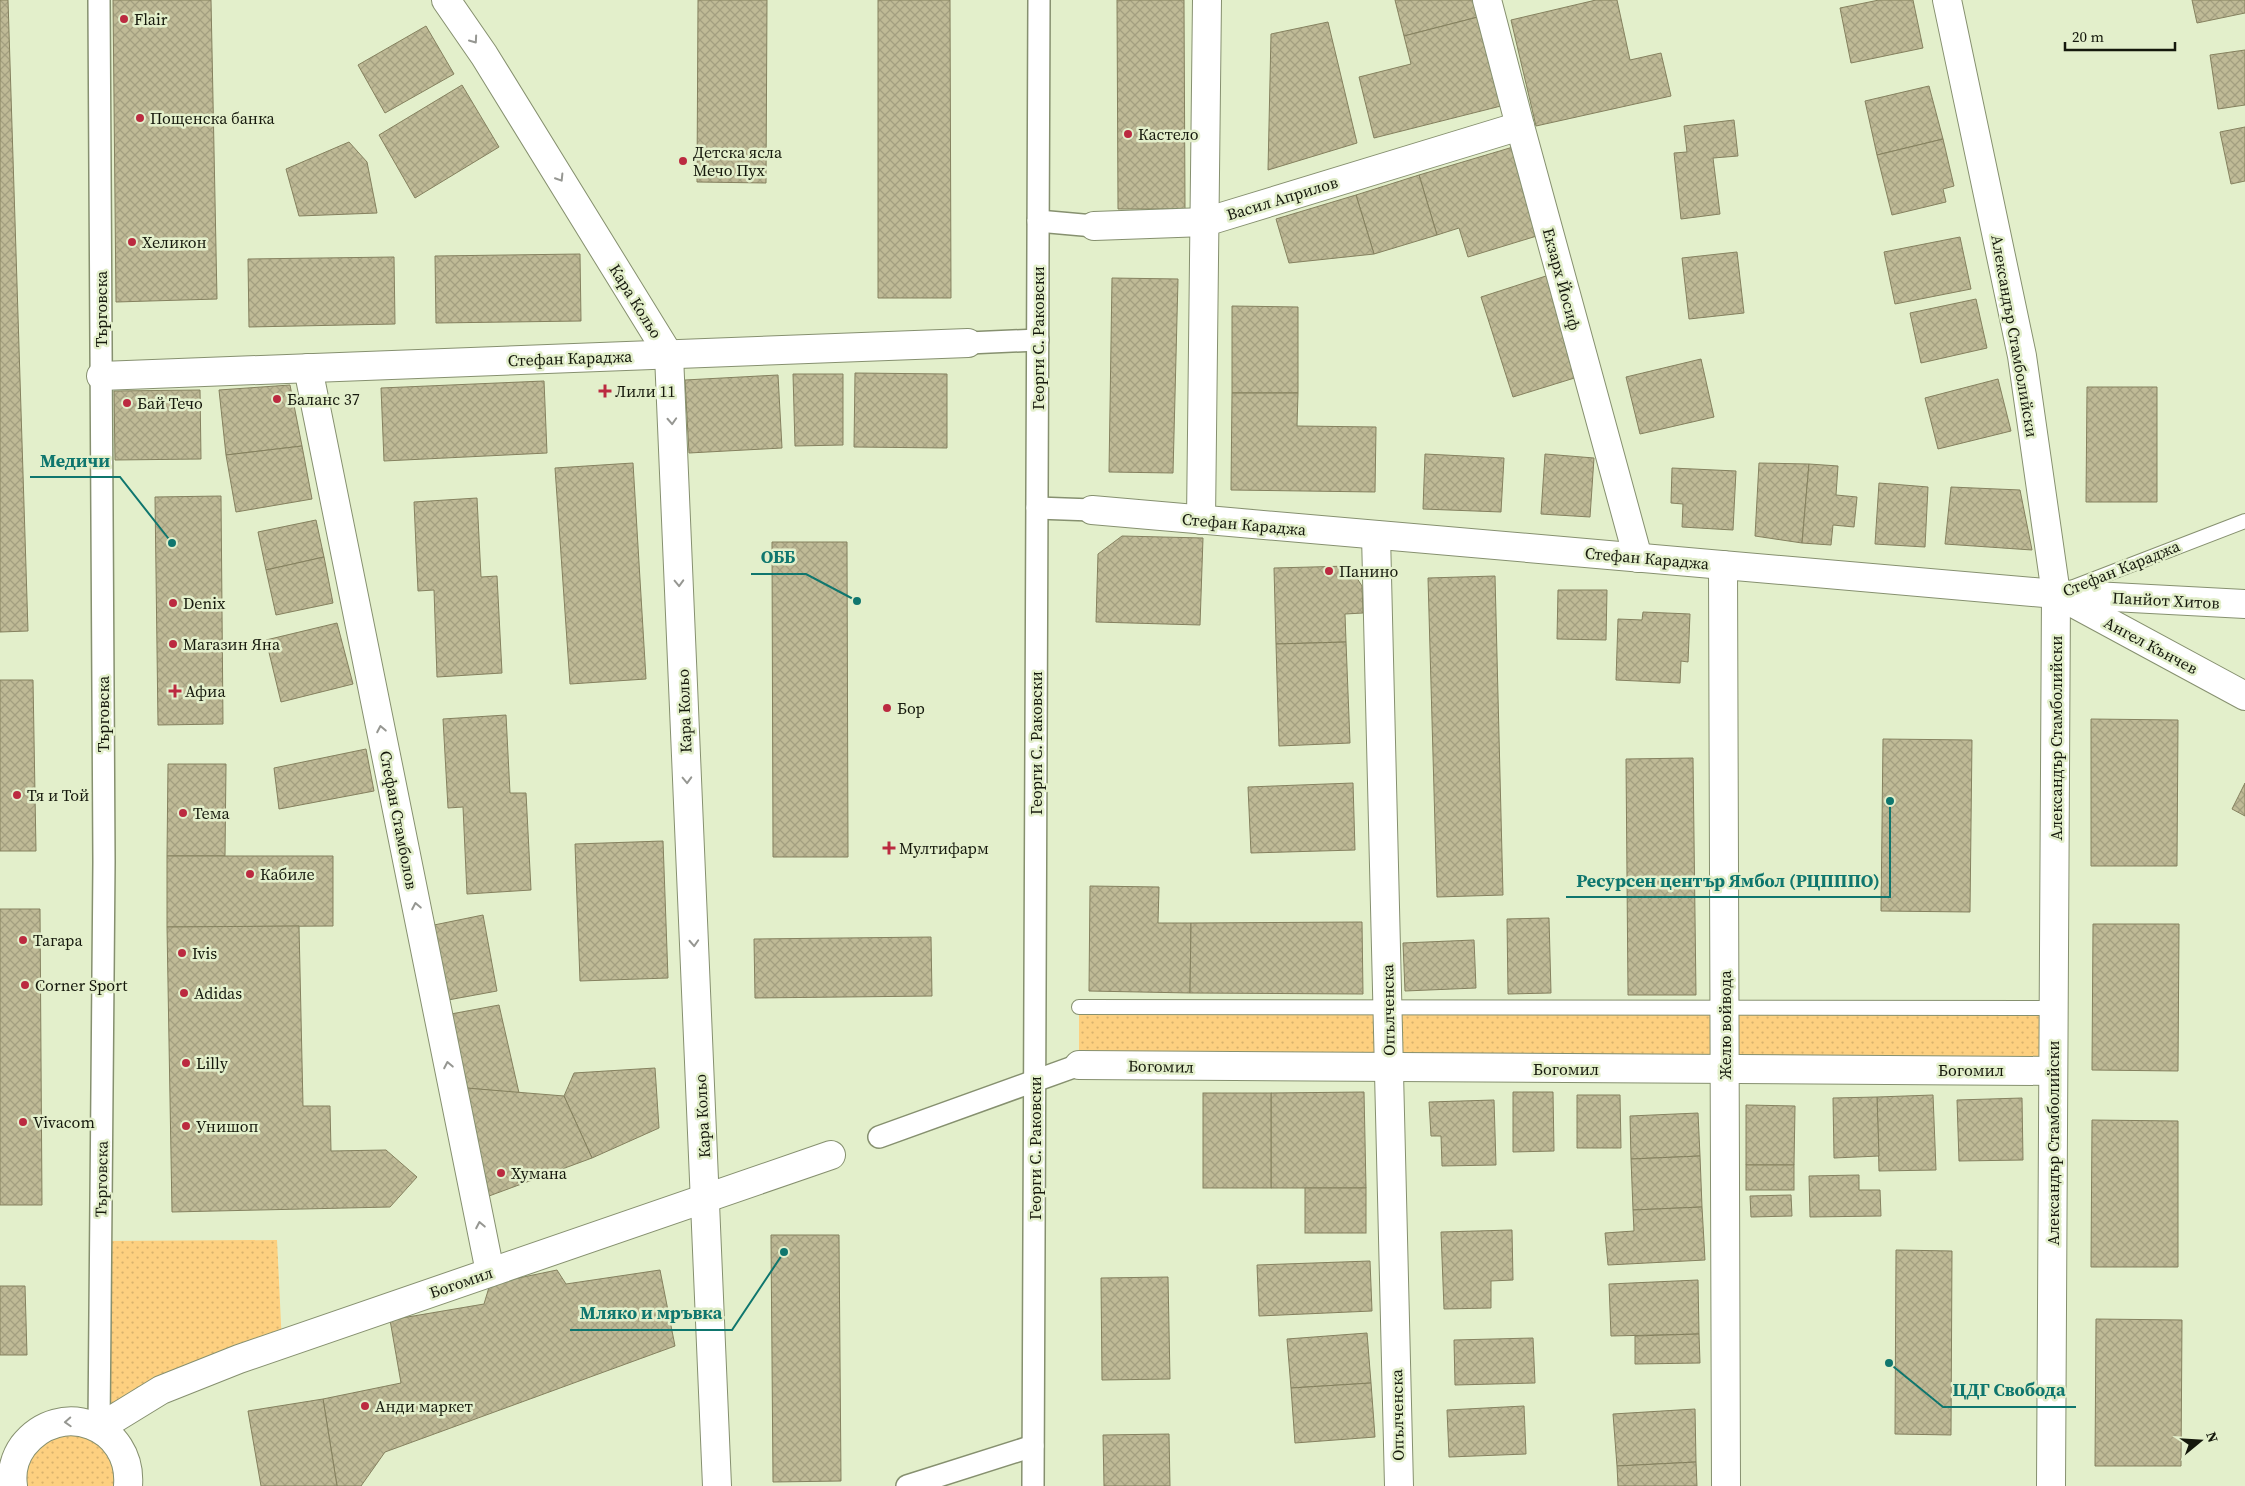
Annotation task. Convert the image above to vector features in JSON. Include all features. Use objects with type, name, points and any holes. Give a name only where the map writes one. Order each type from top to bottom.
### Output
[{"type":"street","name":"Търговска","points":[[99,1428],[104,862],[100,0]]},
{"type":"street","name":"Кара Кольо","points":[[446,0],[484,54],[669,355],[717,1486]]},
{"type":"street","name":"Георги С. Раковски","points":[[1033,1486],[1039,0]]},
{"type":"street","points":[[1201,520],[1207,0]]},
{"type":"street","name":"Екзарх Йосиф","points":[[1488,0],[1520,126],[1638,558]]},
{"type":"street","name":"Александър Стамболийски","points":[[1947,0],[2022,356],[2056,594],[2051,1486]]},
{"type":"street","name":"Васил Априлов","points":[[1038,221],[1094,226],[1205,222],[1520,126]]},
{"type":"street","name":"Стефан Караджа","points":[[101,376],[1038,340]]},
{"type":"street","name":"Стефан Стамболов","points":[[308,368],[490,1272]]},
{"type":"street","name":"Стефан Караджа","points":[[1037,508],[1092,510],[2056,594]]},
{"type":"street","name":"Опълченска","points":[[1376,535],[1399,1486]]},
{"type":"street","name":"Желю войвода","points":[[1723,565],[1726,1486]]},
{"type":"street","name":"Панйот Хитов","points":[[2056,594],[2245,604]]},
{"type":"street","name":"Ангел Кънчев","points":[[2056,594],[2245,696]]},
{"type":"street","points":[[879,1137],[1078,1065]]},
{"type":"street","name":"Богомил","points":[[1078,1065],[2053,1071]]},
{"type":"street","name":"Богомил","points":[[99,1428],[161,1390],[248,1356],[830,1154]]},
{"type":"street","points":[[9,1475],[19,1452],[31,1436],[43,1428],[71,1421],[99,1428],[108,1434],[123,1452],[129,1476],[128,1486]]},
{"type":"street","points":[[908,1486],[1033,1446]]},
{"type":"lane","name":"Стефан Караджа","points":[[2056,594],[2191,540],[2245,521]]},
{"type":"lane","points":[[1079,1007],[2054,1008]]},
{"type":"shaded area","points":[[1079,1007],[2054,1008],[2053,1071],[1079,1065]]},
{"type":"shaded area","points":[[277,1240],[282,1344],[99,1428],[128,1486],[13,1486],[31,1436],[98,1428],[100,1241]]},
{"type":"building","points":[[0,0],[8,0],[28,631],[0,632]]},
{"type":"building","points":[[113,0],[211,0],[217,299],[116,302]]},
{"type":"building","points":[[698,0],[767,0],[766,183],[697,182]]},
{"type":"building","points":[[878,0],[950,0],[951,298],[878,298]]},
{"type":"building","points":[[1117,0],[1184,0],[1185,209],[1118,209]]},
{"type":"building","points":[[1395,0],[1474,0],[1478,17],[1404,36]]},
{"type":"building","points":[[1596,0],[1617,0],[1630,60],[1661,53],[1671,96],[1536,126],[1511,20]]},
{"type":"building","points":[[1879,0],[1913,0],[1923,48],[1851,63],[1840,8]]},
{"type":"building","points":[[2192,0],[2245,0],[2245,13],[2197,23]]},
{"type":"building","points":[[1478,17],[1501,106],[1374,138],[1359,77],[1411,64],[1404,36]]},
{"type":"building","points":[[1328,22],[1357,143],[1268,170],[1271,34]]},
{"type":"building","points":[[426,26],[454,74],[385,113],[358,65]]},
{"type":"building","points":[[2245,50],[2245,105],[2218,109],[2210,55]]},
{"type":"building","points":[[462,85],[499,147],[415,198],[379,135]]},
{"type":"building","points":[[1929,86],[1943,139],[1877,155],[1865,101]]},
{"type":"building","points":[[1734,120],[1738,156],[1713,158],[1720,214],[1681,219],[1674,153],[1687,152],[1684,126]]},
{"type":"building","points":[[2245,127],[2245,181],[2231,184],[2220,132]]},
{"type":"building","points":[[1943,139],[1954,186],[1943,189],[1946,202],[1892,215],[1877,155]]},
{"type":"building","points":[[349,142],[367,162],[377,213],[299,216],[286,169]]},
{"type":"building","points":[[1513,147],[1540,235],[1468,257],[1459,228],[1437,235],[1419,175]]},
{"type":"building","points":[[1419,175],[1437,235],[1374,254],[1356,195]]},
{"type":"building","points":[[1356,195],[1374,254],[1289,263],[1276,219]]},
{"type":"building","points":[[1960,237],[1971,289],[1895,304],[1884,252]]},
{"type":"building","points":[[1737,252],[1744,313],[1689,319],[1682,258]]},
{"type":"building","points":[[580,254],[581,321],[436,323],[435,256]]},
{"type":"building","points":[[394,257],[395,324],[249,327],[248,259]]},
{"type":"building","points":[[1549,275],[1581,376],[1513,397],[1481,297]]},
{"type":"building","points":[[1112,278],[1178,279],[1173,473],[1109,472]]},
{"type":"building","points":[[1976,299],[1987,348],[1921,363],[1910,313]]},
{"type":"building","points":[[1232,306],[1298,307],[1298,393],[1232,393]]},
{"type":"building","points":[[1701,359],[1714,417],[1640,434],[1626,377]]},
{"type":"building","points":[[855,373],[947,374],[947,448],[854,447]]},
{"type":"building","points":[[793,374],[843,374],[843,445],[795,446]]},
{"type":"building","points":[[778,375],[782,448],[689,453],[685,380]]},
{"type":"building","points":[[1998,379],[2011,431],[1938,449],[1925,398]]},
{"type":"building","points":[[544,381],[547,453],[384,461],[381,388]]},
{"type":"building","points":[[290,385],[302,446],[226,455],[219,390]]},
{"type":"building","points":[[2087,387],[2157,387],[2157,502],[2086,502]]},
{"type":"building","points":[[200,390],[201,459],[115,460],[114,391]]},
{"type":"building","points":[[1232,393],[1298,393],[1297,426],[1376,427],[1375,492],[1231,490]]},
{"type":"building","points":[[302,446],[312,499],[236,512],[226,455]]},
{"type":"building","points":[[1425,454],[1504,458],[1501,512],[1423,509]]},
{"type":"building","points":[[1545,454],[1594,458],[1590,517],[1541,514]]},
{"type":"building","points":[[633,463],[646,679],[570,684],[555,468]]},
{"type":"building","points":[[1759,463],[1809,464],[1802,543],[1755,536]]},
{"type":"building","points":[[1809,464],[1838,466],[1836,495],[1857,497],[1854,527],[1833,525],[1831,545],[1802,543]]},
{"type":"building","points":[[1672,468],[1736,471],[1733,530],[1682,527],[1683,504],[1671,503]]},
{"type":"building","points":[[1879,483],[1928,487],[1925,547],[1875,544]]},
{"type":"building","points":[[1951,487],[2020,490],[2032,550],[1945,544]]},
{"type":"building","points":[[221,496],[223,724],[158,725],[155,497]]},
{"type":"building","points":[[477,498],[481,577],[497,576],[502,673],[437,677],[434,590],[418,591],[414,502]]},
{"type":"building","points":[[316,520],[324,557],[266,570],[258,532]]},
{"type":"building","points":[[1122,536],[1203,538],[1200,625],[1096,622],[1098,554]]},
{"type":"building","points":[[772,542],[847,542],[848,857],[773,857]]},
{"type":"building","points":[[324,557],[333,603],[276,615],[266,570]]},
{"type":"building","points":[[1349,566],[1362,586],[1363,613],[1345,614],[1346,642],[1276,644],[1274,568]]},
{"type":"building","points":[[1495,576],[1503,895],[1437,897],[1428,578]]},
{"type":"building","points":[[1558,590],[1607,590],[1606,640],[1557,639]]},
{"type":"building","points":[[1643,612],[1690,614],[1688,662],[1681,661],[1680,683],[1616,680],[1618,619],[1642,620]]},
{"type":"building","points":[[337,623],[353,684],[281,702],[266,640]]},
{"type":"building","points":[[1346,642],[1350,743],[1279,746],[1276,644]]},
{"type":"building","points":[[0,680],[33,680],[36,851],[0,851]]},
{"type":"building","points":[[506,715],[510,793],[526,793],[531,890],[467,894],[463,807],[448,808],[443,719]]},
{"type":"building","points":[[2091,719],[2178,720],[2177,866],[2091,866]]},
{"type":"building","points":[[1883,739],[1972,740],[1970,912],[1881,911]]},
{"type":"building","points":[[366,749],[374,791],[279,809],[274,768]]},
{"type":"building","points":[[1693,758],[1696,995],[1628,995],[1626,759]]},
{"type":"building","points":[[168,764],[226,764],[225,856],[167,856]]},
{"type":"building","points":[[1353,783],[1355,850],[1251,853],[1248,787]]},
{"type":"building","points":[[2245,783],[2245,816],[2232,809]]},
{"type":"building","points":[[663,841],[668,978],[580,981],[575,844]]},
{"type":"building","name":"Кабиле","points":[[167,856],[333,856],[333,926],[167,927]]},
{"type":"building","points":[[1090,886],[1159,887],[1158,923],[1191,923],[1190,993],[1089,991]]},
{"type":"building","points":[[0,909],[40,909],[42,1205],[0,1205]]},
{"type":"building","points":[[483,915],[497,991],[448,1000],[434,925]]},
{"type":"building","points":[[1549,918],[1551,993],[1508,994],[1507,919]]},
{"type":"building","points":[[1362,922],[1363,994],[1190,993],[1191,923]]},
{"type":"building","points":[[2093,924],[2179,924],[2178,1071],[2092,1070]]},
{"type":"building","points":[[299,926],[303,1106],[330,1106],[331,1151],[386,1150],[417,1177],[390,1207],[172,1212],[167,927]]},
{"type":"building","points":[[931,937],[932,996],[755,998],[754,939]]},
{"type":"building","points":[[1474,940],[1476,988],[1405,991],[1403,943]]},
{"type":"building","points":[[499,1005],[519,1093],[466,1088],[451,1014]]},
{"type":"building","points":[[655,1068],[659,1128],[592,1158],[564,1096],[574,1073]]},
{"type":"building","points":[[466,1088],[564,1096],[592,1158],[489,1196]]},
{"type":"building","points":[[1364,1092],[1366,1188],[1271,1188],[1271,1093]]},
{"type":"building","points":[[1513,1092],[1553,1092],[1554,1151],[1513,1152]]},
{"type":"building","points":[[1203,1093],[1271,1093],[1271,1188],[1203,1188]]},
{"type":"building","points":[[1577,1095],[1620,1095],[1621,1148],[1577,1148]]},
{"type":"building","points":[[1933,1095],[1936,1170],[1879,1171],[1877,1097]]},
{"type":"building","points":[[1877,1097],[1879,1156],[1834,1158],[1833,1098]]},
{"type":"building","points":[[2022,1098],[2023,1160],[1959,1161],[1957,1100]]},
{"type":"building","points":[[1494,1100],[1496,1165],[1442,1166],[1441,1136],[1431,1136],[1429,1102]]},
{"type":"building","points":[[1746,1105],[1795,1106],[1794,1165],[1746,1165]]},
{"type":"building","points":[[1698,1113],[1700,1156],[1631,1159],[1630,1116]]},
{"type":"building","points":[[2092,1120],[2178,1121],[2178,1267],[2091,1267]]},
{"type":"building","points":[[1700,1156],[1702,1207],[1633,1210],[1631,1159]]},
{"type":"building","points":[[1746,1165],[1794,1165],[1794,1190],[1746,1190]]},
{"type":"building","points":[[1859,1175],[1859,1190],[1880,1190],[1881,1216],[1810,1217],[1809,1176]]},
{"type":"building","points":[[1305,1188],[1366,1188],[1366,1233],[1305,1233]]},
{"type":"building","points":[[1791,1195],[1792,1216],[1751,1217],[1750,1196]]},
{"type":"building","points":[[1702,1207],[1705,1260],[1608,1265],[1605,1233],[1634,1231],[1633,1210]]},
{"type":"building","points":[[1512,1230],[1513,1280],[1491,1281],[1491,1308],[1444,1309],[1441,1232]]},
{"type":"building","points":[[771,1235],[839,1235],[841,1481],[773,1482]]},
{"type":"building","points":[[1896,1250],[1952,1251],[1951,1435],[1895,1434]]},
{"type":"building","points":[[1370,1261],[1372,1311],[1259,1316],[1257,1265]]},
{"type":"building","points":[[557,1270],[566,1284],[660,1270],[675,1346],[385,1452],[361,1486],[337,1486],[323,1399],[401,1383],[390,1320],[484,1304],[490,1284]]},
{"type":"building","points":[[1168,1277],[1170,1379],[1102,1380],[1101,1278]]},
{"type":"building","points":[[1698,1280],[1699,1334],[1611,1336],[1609,1284]]},
{"type":"building","points":[[0,1286],[25,1286],[27,1355],[0,1355]]},
{"type":"building","points":[[2096,1319],[2182,1320],[2181,1466],[2095,1466]]},
{"type":"building","points":[[1367,1333],[1371,1383],[1291,1388],[1287,1339]]},
{"type":"building","points":[[1699,1334],[1700,1363],[1635,1364],[1635,1336]]},
{"type":"building","points":[[1533,1338],[1535,1383],[1455,1385],[1454,1340]]},
{"type":"building","points":[[1371,1383],[1375,1437],[1295,1443],[1291,1388]]},
{"type":"building","points":[[323,1399],[337,1486],[261,1486],[248,1411]]},
{"type":"building","points":[[1524,1406],[1526,1454],[1449,1457],[1447,1410]]},
{"type":"building","points":[[1695,1409],[1696,1462],[1617,1466],[1613,1414]]},
{"type":"building","points":[[1169,1434],[1170,1486],[1104,1486],[1103,1435]]},
{"type":"building","points":[[1696,1462],[1697,1486],[1618,1486],[1617,1466]]},
{"type":"place","name":"Flair","points":[[124,19]]},
{"type":"place","name":"Пощенска банка","points":[[140,118]]},
{"type":"place","name":"Кастело","points":[[1128,134]]},
{"type":"place","name":"Детска ясла Мечо Пух","points":[[683,161]]},
{"type":"place","name":"Хеликон","points":[[132,242]]},
{"type":"place","name":"Лили 11","points":[[605,391]]},
{"type":"place","name":"Баланс 37","points":[[277,399]]},
{"type":"place","name":"Бай Течо","points":[[127,403]]},
{"type":"place","name":"Медичи","points":[[172,543]]},
{"type":"place","name":"Панино","points":[[1329,571]]},
{"type":"place","name":"ОББ","points":[[857,601]]},
{"type":"place","name":"Denix","points":[[173,603]]},
{"type":"place","name":"Магазин Яна","points":[[173,644]]},
{"type":"place","name":"Афиа","points":[[175,691]]},
{"type":"place","name":"Бор","points":[[887,708]]},
{"type":"place","name":"Тя и Той","points":[[17,795]]},
{"type":"place","name":"Ресурсен център Ямбол (РЦПППО)","points":[[1890,801]]},
{"type":"place","name":"Тема","points":[[183,813]]},
{"type":"place","name":"Мултифарм","points":[[889,848]]},
{"type":"place","name":"Кабиле","points":[[250,874]]},
{"type":"place","name":"Тагара","points":[[23,940]]},
{"type":"place","name":"Ivis","points":[[182,953]]},
{"type":"place","name":"Corner Sport","points":[[25,985]]},
{"type":"place","name":"Adidas","points":[[184,993]]},
{"type":"place","name":"Lilly","points":[[186,1063]]},
{"type":"place","name":"Vivacom","points":[[23,1122]]},
{"type":"place","name":"Унишоп","points":[[186,1126]]},
{"type":"place","name":"Хумана","points":[[501,1173]]},
{"type":"place","name":"Мляко и мръвка","points":[[784,1252]]},
{"type":"place","name":"ЦДГ Свобода","points":[[1889,1363]]},
{"type":"place","name":"Анди маркет","points":[[365,1406]]}]
